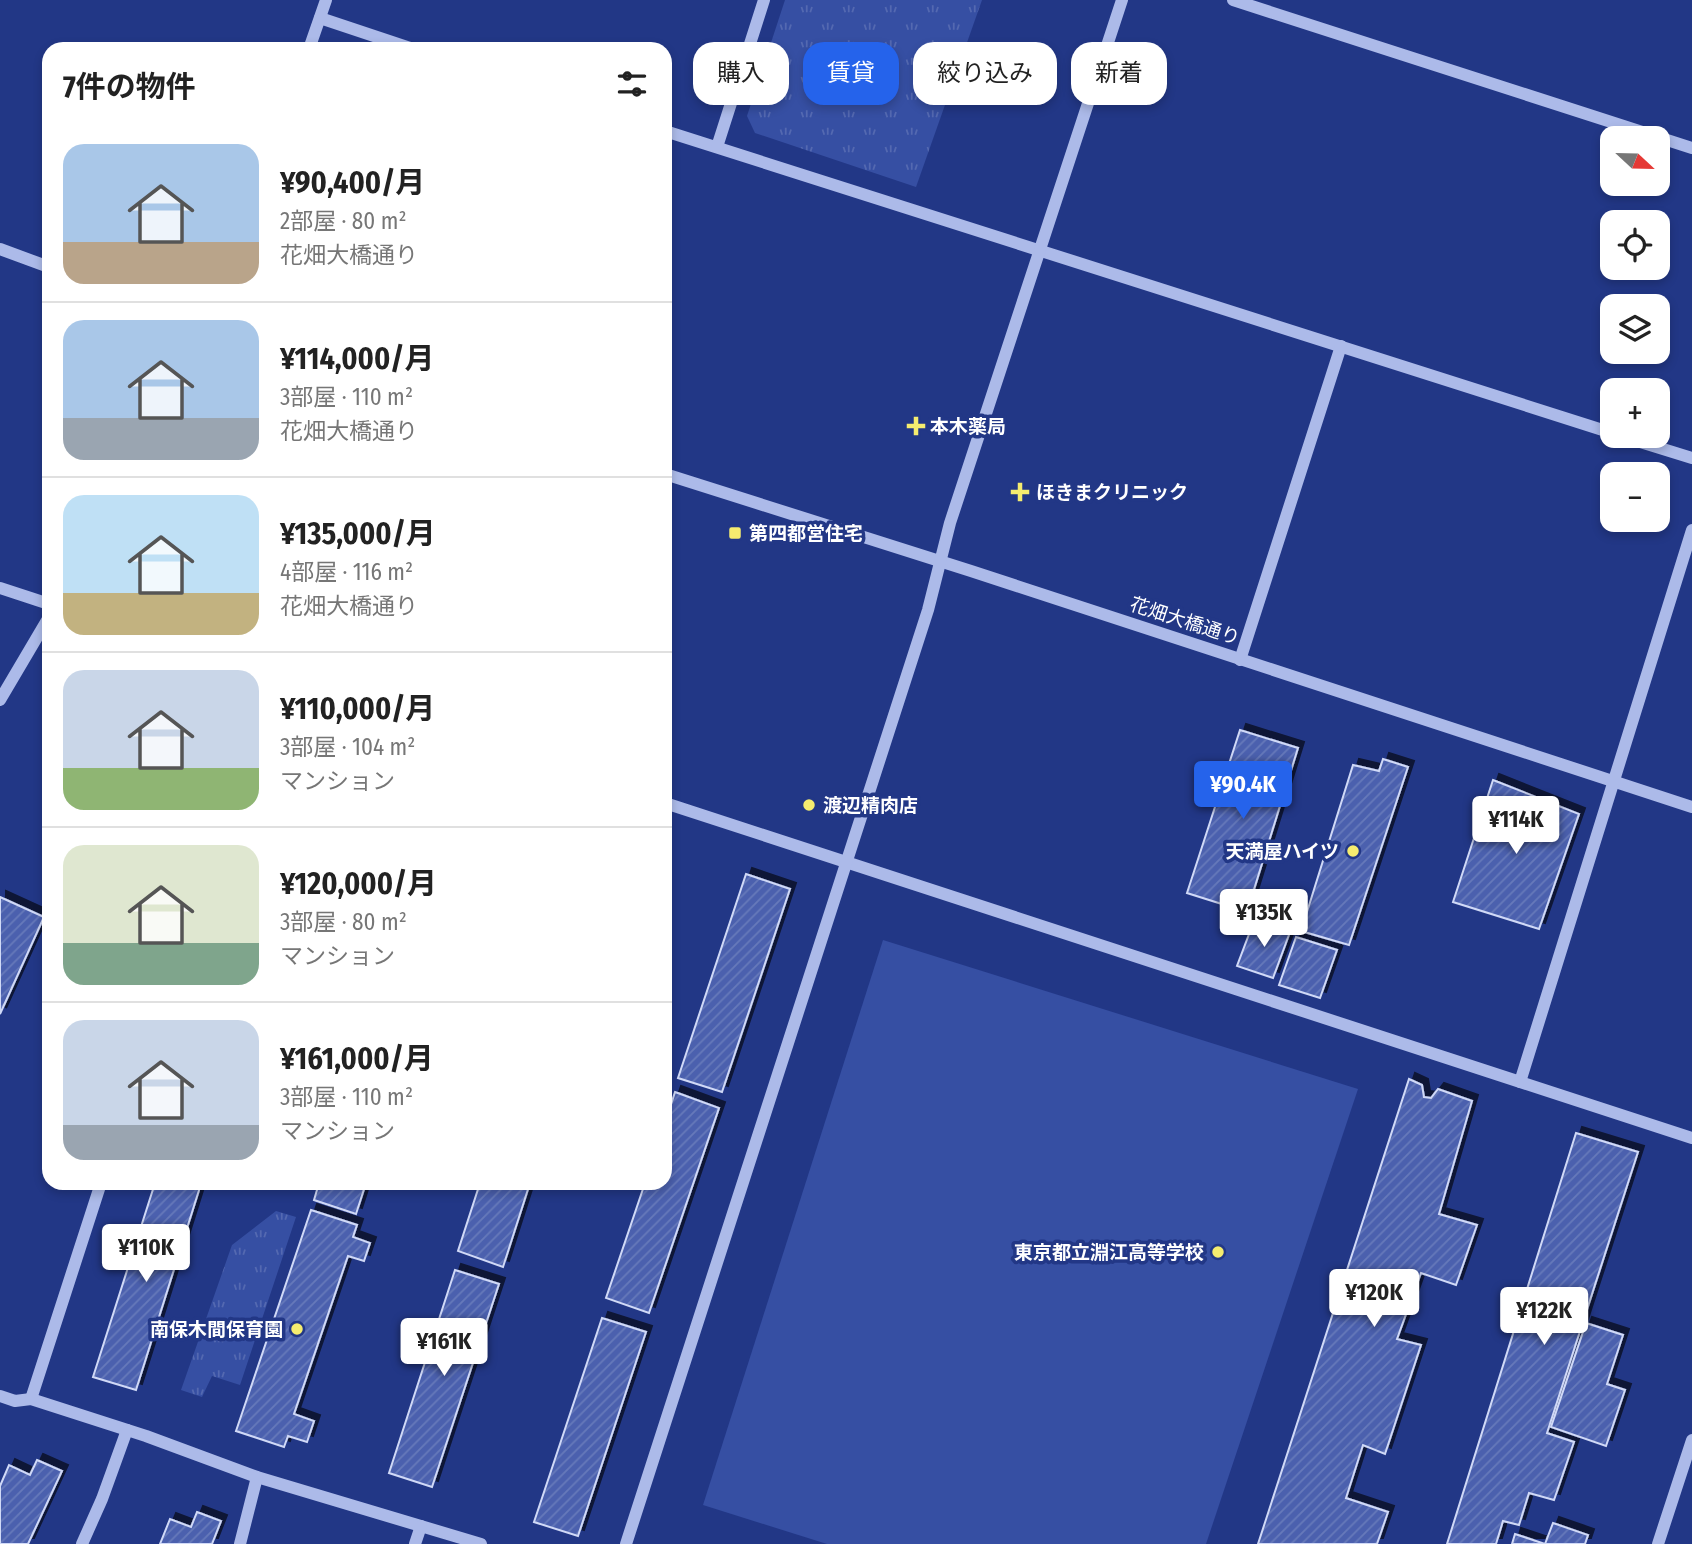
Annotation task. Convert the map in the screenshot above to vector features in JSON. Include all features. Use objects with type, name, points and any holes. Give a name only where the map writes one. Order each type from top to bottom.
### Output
[{"type":"street","points":[[311,42],[326,0]]},
{"type":"street","points":[[717,147],[764,0]]},
{"type":"street","points":[[626,1544],[848,863],[928,610],[950,523],[1122,0]]},
{"type":"street","points":[[1233,0],[1692,148]]},
{"type":"street","points":[[320,18],[392,42]]},
{"type":"street","points":[[672,133],[1600,429]]},
{"type":"street","points":[[0,249],[42,264]]},
{"type":"street","points":[[1240,660],[1341,346]]},
{"type":"street","points":[[1660,448],[1692,458]]},
{"type":"street","name":"花畑大橋通り","points":[[672,476],[1692,807]]},
{"type":"street","points":[[1520,1082],[1692,530]]},
{"type":"street","points":[[0,588],[42,602]]},
{"type":"street","points":[[0,700],[42,629]]},
{"type":"street","points":[[672,805],[1692,1138]]},
{"type":"street","points":[[31,1399],[99,1190]]},
{"type":"street","points":[[0,1396],[15,1401],[31,1399],[257,1477],[481,1544]]},
{"type":"street","points":[[82,1544],[127,1430]]},
{"type":"street","points":[[1658,1544],[1692,1440]]},
{"type":"street","points":[[240,1544],[257,1477]]},
{"type":"street","points":[[415,1544],[421,1526]]},
{"type":"green space","points":[[785,0],[982,0],[967,42],[913,42],[913,105],[945,105],[916,187],[755,133],[747,116],[751,105],[789,105],[789,42],[771,42]]},
{"type":"green space","points":[[883,940],[1358,1089],[1206,1544],[827,1544],[703,1505]]},
{"type":"green space","points":[[276,1211],[296,1217],[240,1385],[212,1376],[202,1397],[181,1390],[232,1245]]},
{"type":"building","points":[[1240,730],[1298,748],[1247,912],[1187,893]]},
{"type":"building","name":"天満屋ハイツ","points":[[1383,759],[1408,767],[1349,945],[1301,931],[1353,765],[1379,771]]},
{"type":"building","points":[[1493,780],[1579,814],[1539,929],[1453,902]]},
{"type":"building","points":[[746,874],[790,889],[722,1092],[678,1078]]},
{"type":"building","points":[[0,897],[42,916],[42,921],[0,1014]]},
{"type":"building","points":[[1254,921],[1290,932],[1273,978],[1237,966]]},
{"type":"building","points":[[1296,937],[1337,950],[1320,998],[1279,985]]},
{"type":"building","points":[[1409,1079],[1422,1085],[1424,1097],[1431,1098],[1438,1089],[1472,1101],[1439,1214],[1477,1225],[1456,1285],[1421,1273],[1397,1339],[1421,1345],[1385,1454],[1363,1445],[1346,1498],[1388,1512],[1377,1544],[1258,1544]]},
{"type":"building","points":[[675,1092],[719,1108],[649,1313],[606,1298],[643,1190],[672,1190],[672,1101]]},
{"type":"building","points":[[1576,1133],[1638,1152],[1547,1433],[1574,1442],[1554,1500],[1529,1493],[1519,1525],[1503,1521],[1496,1544],[1447,1544]]},
{"type":"building","points":[[153,1190],[199,1190],[136,1390],[93,1377]]},
{"type":"building","points":[[317,1190],[364,1190],[356,1214],[314,1200]]},
{"type":"building","points":[[478,1190],[528,1190],[503,1267],[458,1251]]},
{"type":"building","points":[[311,1210],[357,1225],[353,1237],[370,1243],[364,1261],[348,1256],[294,1414],[314,1421],[307,1442],[288,1436],[284,1447],[236,1431]]},
{"type":"building","points":[[455,1270],[499,1284],[432,1487],[389,1473]]},
{"type":"building","points":[[602,1318],[646,1332],[578,1536],[534,1522]]},
{"type":"building","points":[[1586,1323],[1623,1335],[1607,1384],[1625,1390],[1606,1446],[1551,1427]]},
{"type":"building","points":[[37,1460],[62,1471],[28,1544],[0,1544],[0,1486],[9,1465],[30,1475]]},
{"type":"building","points":[[197,1512],[221,1521],[212,1544],[160,1544],[170,1519],[191,1527]]},
{"type":"building","points":[[1553,1523],[1588,1535],[1585,1544],[1545,1544]]},
{"type":"building","points":[[1515,1534],[1545,1544],[1512,1544]]},
{"type":"place","name":"本木薬局","points":[[916,426]]},
{"type":"place","name":"ほきまクリニック","points":[[1020,492]]},
{"type":"place","name":"第四都営住宅","points":[[735,533]]},
{"type":"place","name":"渡辺精肉店","points":[[809,805]]},
{"type":"place","name":"天満屋ハイツ","points":[[1353,851]]},
{"type":"place","name":"東京都立淵江高等学校","points":[[1218,1252]]},
{"type":"place","name":"南保木間保育園","points":[[297,1329]]}]
